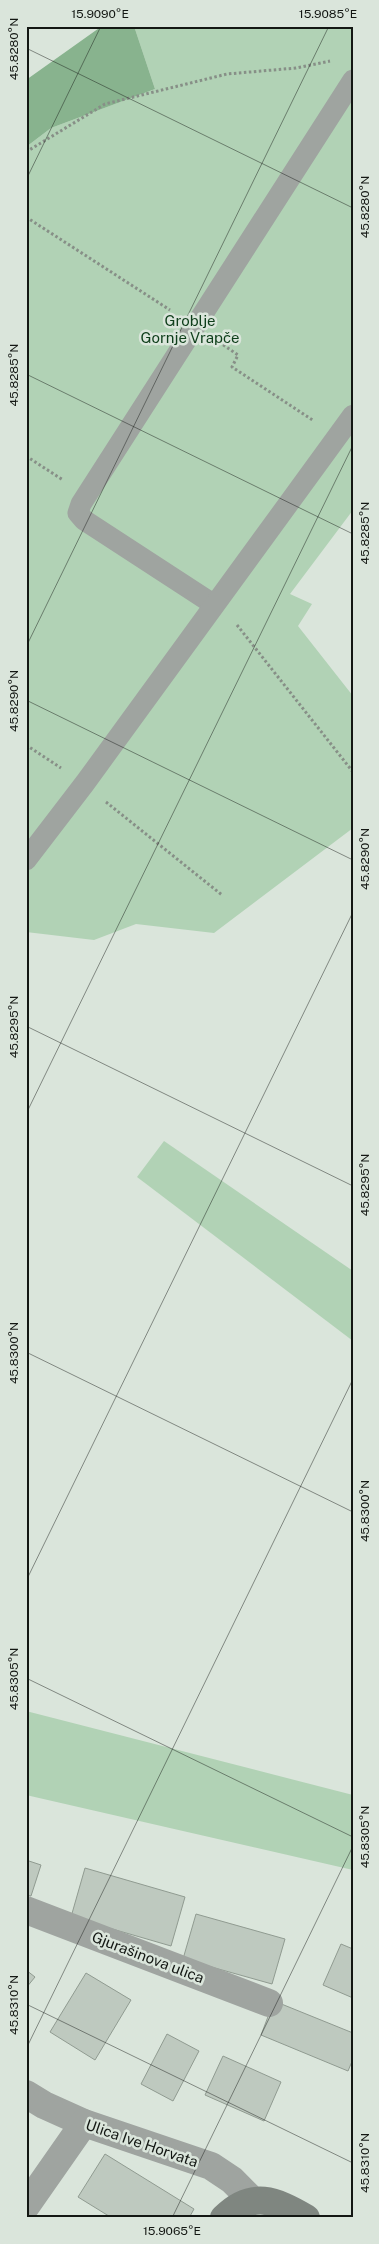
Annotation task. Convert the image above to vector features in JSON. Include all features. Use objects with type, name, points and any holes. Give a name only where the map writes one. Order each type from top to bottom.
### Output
[{"type":"street","name":"Gjurašinova ulica","points":[[26,1910],[269,2003]]},
{"type":"street","name":"Ulica Ive Horvata","points":[[26,2094],[44,2105],[84,2123],[211,2166],[232,2180],[252,2200]]},
{"type":"street","points":[[26,2206],[84,2123]]},
{"type":"street","points":[[224,2218],[236,2205],[252,2200],[284,2205],[306,2218]]},
{"type":"lane","points":[[213,604],[84,520],[78,513],[86,496],[353,80]]},
{"type":"lane","points":[[26,860],[85,783],[213,604],[353,415]]},
{"type":"path","points":[[26,152],[105,104],[227,74],[296,68],[335,60]]},
{"type":"path","points":[[26,456],[86,496]]},
{"type":"path","points":[[213,604],[238,626],[353,772]]},
{"type":"path","points":[[26,745],[85,783],[222,895]]},
{"type":"green space","points":[[102,26],[134,26],[155,89],[51,128],[26,147],[26,80]]},
{"type":"green space","name":"Groblje Gornje Vrapče","points":[[134,26],[353,26],[353,510],[290,594],[312,604],[298,626],[353,696],[353,828],[214,933],[136,924],[94,940],[26,932],[26,147],[51,128],[155,89]]},
{"type":"green space","points":[[164,1141],[353,1271],[353,1341],[137,1177]]},
{"type":"green space","points":[[26,1711],[353,1795],[353,1870],[26,1795]]},
{"type":"building","points":[[26,1860],[41,1865],[31,1896],[26,1895]]},
{"type":"building","points":[[85,1868],[185,1897],[171,1946],[71,1917]]},
{"type":"building","points":[[196,1914],[285,1939],[272,1984],[183,1959]]},
{"type":"building","points":[[341,1944],[353,1949],[353,1998],[323,1985]]},
{"type":"building","points":[[26,1970],[35,1977],[26,1988]]},
{"type":"building","points":[[86,1973],[131,2000],[95,2060],[50,2032]]},
{"type":"building","points":[[274,2001],[353,2033],[353,2059],[348,2071],[261,2035]]},
{"type":"building","points":[[167,2034],[199,2051],[173,2101],[141,2084]]},
{"type":"building","points":[[223,2056],[281,2082],[264,2121],[205,2095]]},
{"type":"building","points":[[105,2154],[194,2209],[189,2218],[112,2218],[78,2197]]}]
